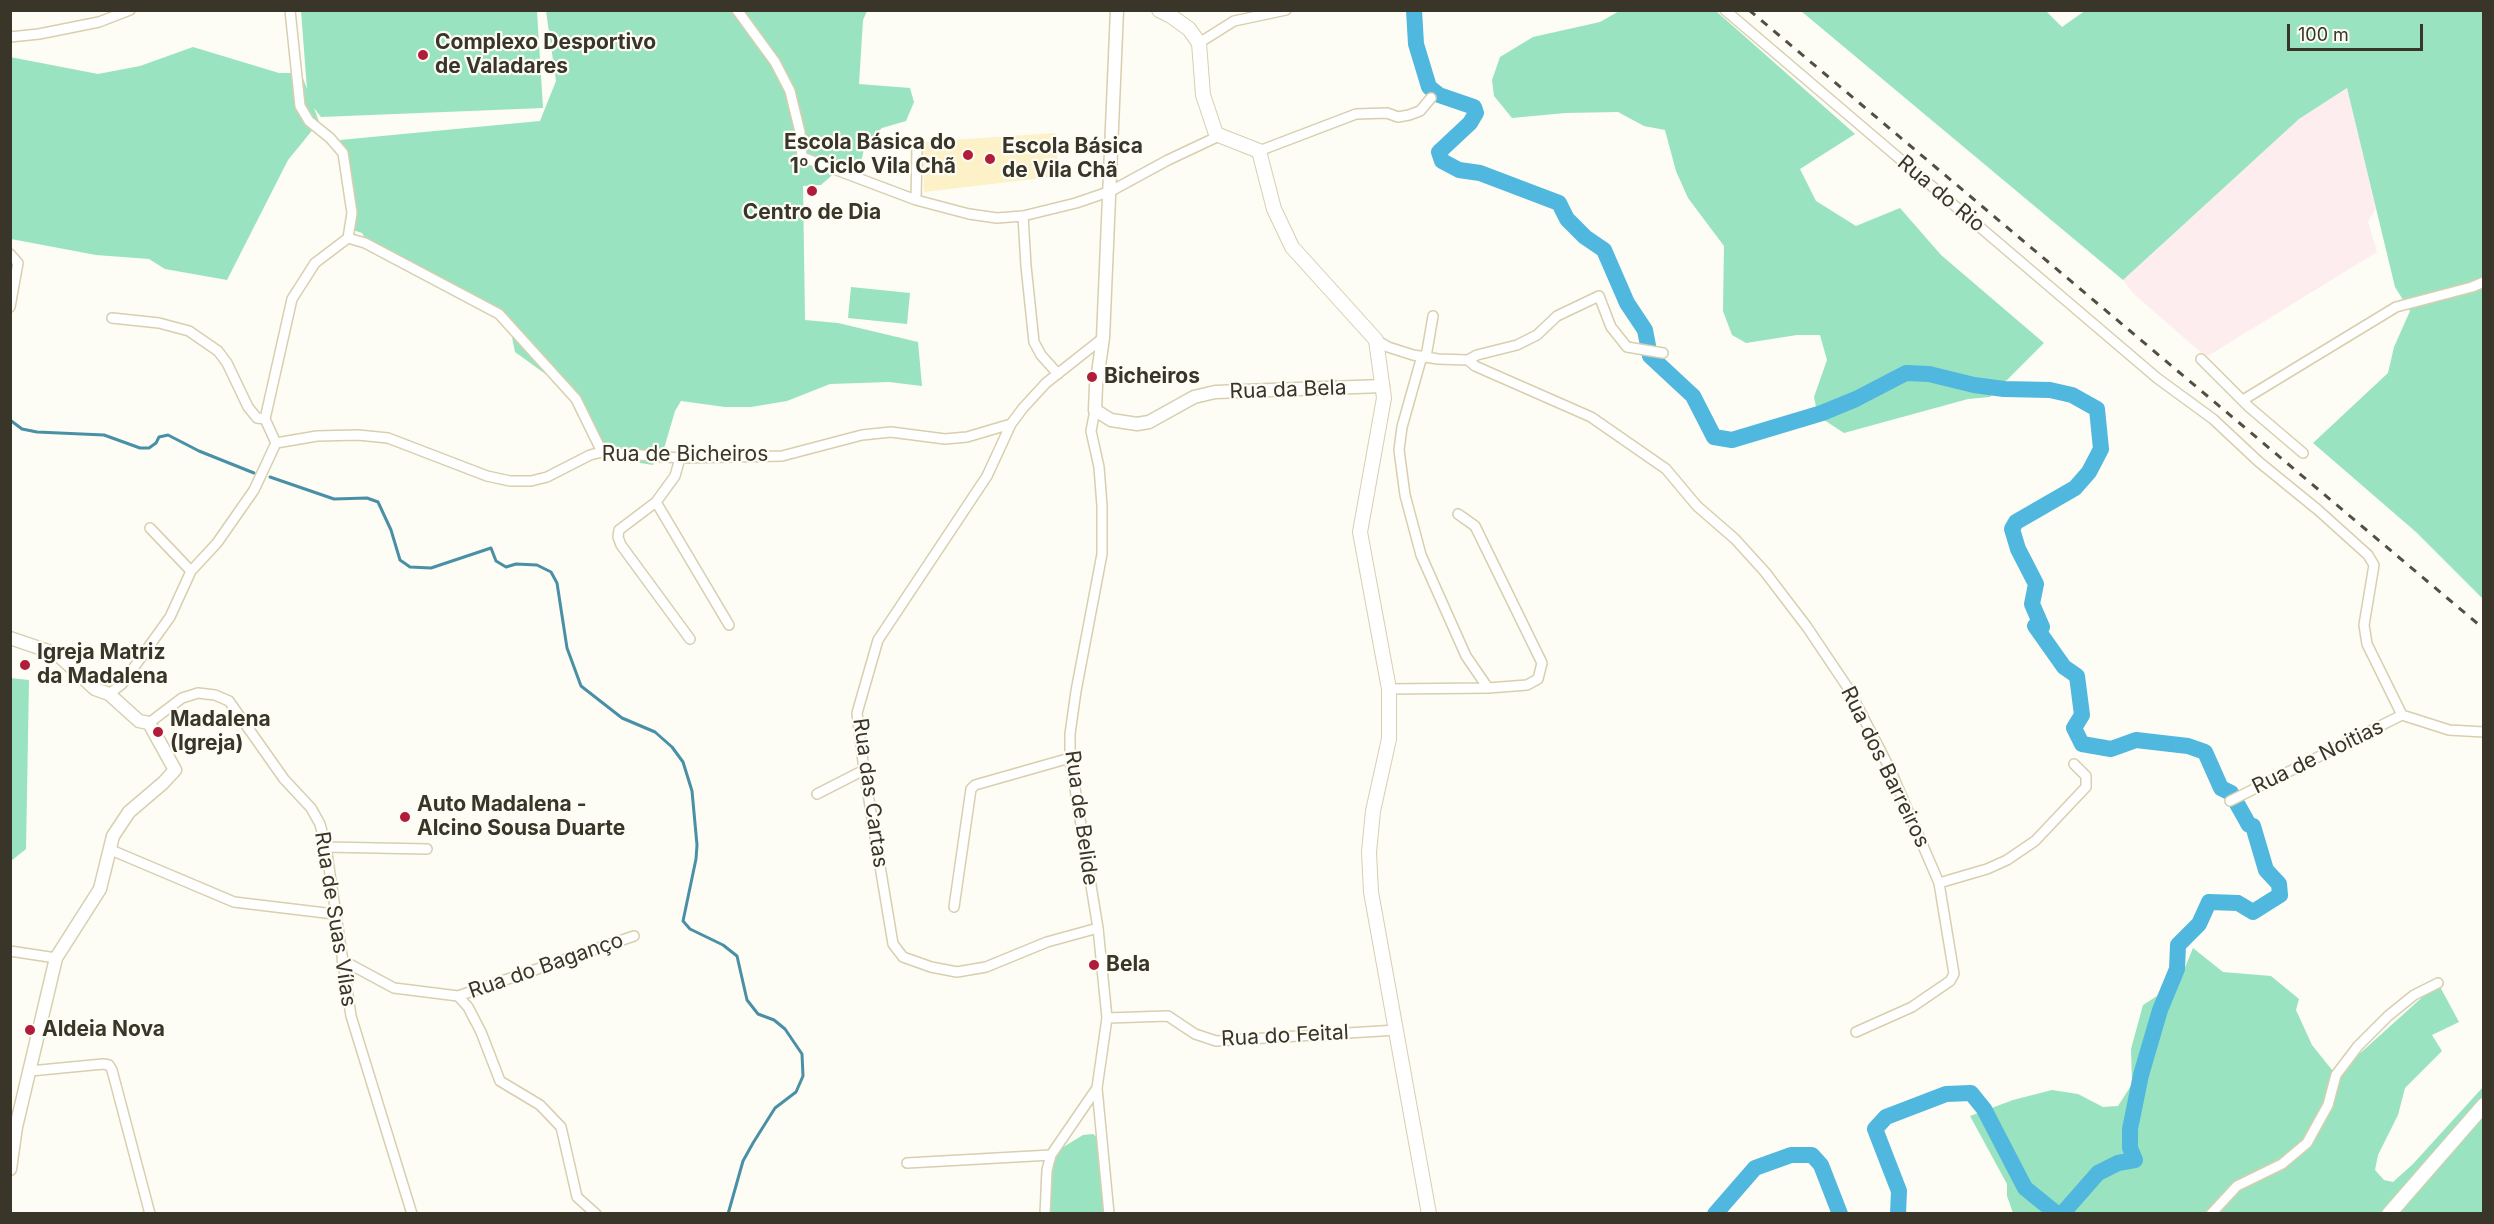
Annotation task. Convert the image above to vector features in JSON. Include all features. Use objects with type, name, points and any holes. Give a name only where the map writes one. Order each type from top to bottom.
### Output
[{"type":"main road","points":[[1159,10],[1189,28],[1199,44],[1203,95],[1214,130],[1219,136],[1259,151],[1274,210],[1292,247],[1376,340],[1383,386],[1383,408],[1360,532],[1389,689],[1389,739],[1373,811],[1370,852],[1371,892],[1429,1214]]},
{"type":"main road","points":[[2389,1214],[2484,1106]]},
{"type":"street","points":[[10,37],[39,34],[99,22],[130,10]]},
{"type":"street","points":[[109,694],[122,684],[170,617],[191,571],[217,543],[254,490],[276,443],[265,419],[292,299],[315,263],[348,238],[352,213],[343,153],[330,138],[309,121],[300,105],[290,10]]},
{"type":"street","points":[[737,10],[775,62],[790,91],[800,132],[802,157],[916,200],[969,214],[997,219],[1023,216],[1066,206],[1111,191],[1219,136]]},
{"type":"street","points":[[1095,410],[1103,338],[1117,10]]},
{"type":"street","points":[[1199,44],[1234,21],[1286,10]]},
{"type":"street","name":"Rua do Rio","points":[[1725,10],[2157,378],[2213,419],[2259,462],[2368,555],[2374,566],[2364,626],[2367,644],[2402,715]]},
{"type":"street","points":[[1259,151],[1356,114],[1387,113],[1398,117],[1409,115],[1420,111],[1431,98]]},
{"type":"street","points":[[916,147],[916,200]]},
{"type":"street","points":[[1023,216],[1034,342],[1041,355],[1058,374]]},
{"type":"street","points":[[348,238],[365,243],[499,314],[576,399],[602,452]]},
{"type":"street","points":[[10,254],[18,263],[10,307]]},
{"type":"street","points":[[2243,400],[2396,307],[2484,282]]},
{"type":"street","points":[[1468,360],[1477,355],[1517,345],[1537,335],[1557,316],[1599,296],[1611,327],[1627,347],[1659,352]]},
{"type":"street","points":[[1433,316],[1424,357],[1402,427],[1399,450],[1405,495],[1421,555],[1466,656],[1488,688]]},
{"type":"street","points":[[112,318],[159,323],[189,331],[218,351],[227,363],[248,407],[257,418],[265,419]]},
{"type":"street","points":[[1011,424],[1023,408],[1058,374],[1103,338]]},
{"type":"street","name":"Rua dos Barreiros","points":[[1376,340],[1401,352],[1424,357],[1468,360],[1474,366],[1592,417],[1666,469],[1697,506],[1736,539],[1765,572],[1807,627],[1848,688],[1890,769],[1939,883],[1954,974],[1950,981],[1912,1007],[1856,1032]]},
{"type":"street","points":[[2201,359],[2249,407],[2303,453]]},
{"type":"street","name":"Rua da Bela","points":[[1095,410],[1111,420],[1137,424],[1149,423],[1194,397],[1215,392],[1383,386]]},
{"type":"street","name":"Rua de Belide","points":[[1045,1214],[1047,1170],[1051,1155],[1097,1088],[1107,1018],[1098,928],[1070,758],[1070,734],[1076,691],[1102,554],[1099,467],[1091,431],[1095,410]]},
{"type":"street","name":"Rua de Bicheiros","points":[[276,443],[327,436],[358,435],[388,438],[487,476],[510,482],[531,481],[547,477],[590,455],[602,452],[680,458],[782,456],[862,435],[891,432],[945,439],[967,437],[1011,424]]},
{"type":"street","name":"Rua das Cartas","points":[[1011,424],[987,476],[878,640],[857,713],[864,770],[893,944],[903,957],[931,967],[957,972],[986,967],[1047,942],[1098,928]]},
{"type":"street","points":[[680,458],[675,476],[656,502],[620,530],[618,537],[621,546],[690,639]]},
{"type":"street","points":[[656,502],[729,625]]},
{"type":"street","points":[[1389,689],[1527,686],[1538,679],[1542,663],[1475,526],[1458,514]]},
{"type":"street","points":[[150,528],[191,571]]},
{"type":"street","points":[[10,638],[57,654],[95,689],[109,694],[139,721],[149,723],[175,770],[129,812],[113,836],[100,889],[56,958],[16,1127],[10,1169]]},
{"type":"street","name":"Rua de Suas Vílas","points":[[149,723],[182,698],[198,693],[215,695],[229,701],[284,779],[310,808],[320,824],[326,847],[334,915],[351,1016],[412,1214]]},
{"type":"street","points":[[2402,715],[2449,730],[2484,732]]},
{"type":"street","name":"Rua de Noitias","points":[[2232,799],[2402,715]]},
{"type":"street","points":[[954,907],[971,789],[975,785],[1070,758]]},
{"type":"street","points":[[1939,883],[1987,869],[2007,860],[2035,841],[2086,788],[2086,776],[2074,764]]},
{"type":"street","points":[[817,794],[864,770]]},
{"type":"street","points":[[326,847],[427,849]]},
{"type":"street","points":[[111,850],[234,902],[334,915]]},
{"type":"street","name":"Rua do Baganço","points":[[458,996],[634,936]]},
{"type":"street","points":[[10,951],[56,958]]},
{"type":"street","points":[[342,960],[394,988],[458,996],[468,1007],[481,1032],[500,1081],[540,1105],[561,1127],[577,1197],[596,1214]]},
{"type":"street","points":[[2211,1214],[2237,1186],[2282,1164],[2307,1143],[2328,1105],[2336,1075],[2358,1046],[2396,1009],[2414,995],[2438,983]]},
{"type":"street","name":"Rua do Feital","points":[[1107,1018],[1168,1016],[1195,1034],[1216,1041],[1397,1030]]},
{"type":"street","points":[[30,1071],[109,1065],[150,1214]]},
{"type":"street","points":[[1097,1088],[1109,1214]]},
{"type":"street","points":[[907,1163],[1051,1155]]},
{"type":"shaded area","points":[[2347,88],[2376,208],[2368,222],[2377,252],[2206,357],[2133,293],[2123,280],[2299,119]]},
{"type":"shaded area","name":"Escola Básica de Vila Chã","points":[[1055,133],[1059,176],[924,192],[923,142]]},
{"type":"green space","points":[[1621,10],[1716,11],[1855,134],[1800,169],[1816,201],[1856,226],[1900,208],[1941,255],[2044,343],[1990,397],[1968,399],[1844,433],[1818,416],[1814,397],[1827,360],[1820,335],[1797,335],[1746,343],[1732,335],[1723,311],[1724,246],[1688,198],[1676,171],[1665,130],[1644,126],[1618,112],[1565,113],[1512,118],[1494,96],[1492,80],[1500,57],[1533,37],[1600,22]]},
{"type":"green space","points":[[2086,10],[2483,11],[2483,599],[2416,532],[2313,443],[2388,373],[2394,347],[2410,311],[2395,287],[2347,88],[2299,119],[2123,280],[1801,11],[2046,11],[2062,27]]},
{"type":"green space","points":[[301,11],[537,11],[543,108],[321,117],[314,108],[319,122],[288,160],[227,280],[165,269],[149,259],[96,255],[11,239],[10,57],[98,74],[140,66],[193,47],[279,73],[301,73],[307,89]]},
{"type":"green space","points":[[546,11],[867,11],[863,20],[859,84],[910,88],[914,102],[906,121],[882,128],[865,144],[860,168],[840,168],[821,185],[803,186],[805,320],[838,323],[918,342],[922,386],[889,382],[830,384],[787,401],[751,407],[725,407],[681,401],[675,411],[663,452],[657,451],[653,465],[595,456],[591,422],[551,378],[515,352],[512,337],[505,325],[491,312],[365,238],[362,233],[353,230],[346,218],[351,185],[349,162],[340,140],[540,121],[556,81]]},
{"type":"green space","points":[[851,287],[910,293],[907,324],[848,318]]},
{"type":"green space","points":[[10,678],[29,680],[26,849],[11,861]]},
{"type":"green space","points":[[2193,948],[2223,972],[2271,976],[2299,999],[2296,1010],[2312,1045],[2336,1075],[2438,983],[2459,1022],[2432,1035],[2442,1051],[2405,1088],[2398,1115],[2378,1155],[2375,1170],[2384,1180],[2393,1182],[2413,1164],[2483,1087],[2483,1213],[2013,1213],[2007,1196],[2007,1184],[1970,1116],[2013,1100],[2052,1090],[2078,1094],[2103,1107],[2118,1106],[2132,1084],[2131,1049],[2143,1005],[2179,982]]},
{"type":"green space","points":[[1093,1134],[1098,1138],[1104,1213],[1046,1214],[1050,1180],[1057,1151],[1083,1135]]},
{"type":"waterway","points":[[1414,10],[1416,44],[1429,87],[1439,95],[1474,107],[1476,113],[1470,123],[1439,152],[1442,161],[1459,170],[1480,173],[1559,203],[1567,219],[1585,237],[1604,250],[1627,303],[1645,330],[1650,356],[1693,396],[1714,437],[1732,440],[1822,413],[1856,399],[1906,373],[1929,374],[1974,385],[2004,389],[2050,390],[2072,395],[2097,409],[2101,449],[2089,472],[2075,488],[2016,522],[2012,529],[2018,549],[2036,584],[2032,604],[2042,627],[2035,626],[2064,667],[2077,676],[2082,715],[2074,728],[2082,744],[2111,749],[2136,740],[2188,746],[2205,752],[2221,788],[2231,793],[2249,825],[2253,826],[2266,870],[2279,884],[2280,895],[2253,912],[2238,903],[2209,902],[2199,924],[2178,945],[2177,969],[2160,1010],[2141,1075],[2130,1129],[2130,1148],[2135,1160],[2118,1163],[2098,1173],[2062,1214]]},
{"type":"waterway","points":[[10,420],[22,429],[37,432],[104,435],[140,448],[149,448],[156,443],[159,437],[168,435],[199,451],[254,473]]},
{"type":"waterway","points":[[270,477],[334,499],[367,498],[378,502],[391,530],[400,560],[410,567],[431,568],[491,548],[496,561],[506,567],[516,564],[537,565],[551,572],[557,583],[567,648],[581,686],[622,718],[655,732],[672,747],[683,762],[692,791],[697,845],[683,921],[690,929],[723,945],[737,956],[747,1000],[758,1014],[774,1020],[785,1029],[802,1054],[803,1076],[796,1092],[775,1108],[753,1143],[743,1161],[728,1214]]},
{"type":"waterway","points":[[1898,1214],[1899,1191],[1875,1129],[1886,1117],[1946,1094],[1971,1093],[1984,1109],[2025,1188],[2057,1214]]},
{"type":"waterway","points":[[1715,1214],[1755,1168],[1791,1155],[1812,1155],[1821,1165],[1840,1214]]},
{"type":"railway","points":[[1749,10],[2484,629]]},
{"type":"place","name":"Complexo Desportivo de Valadares","points":[[423,55]]},
{"type":"place","name":"Escola Básica do 1º Ciclo Vila Chã","points":[[968,155]]},
{"type":"place","name":"Escola Básica de Vila Chã","points":[[990,159]]},
{"type":"place","name":"Centro de Dia","points":[[812,191]]},
{"type":"place","name":"Bicheiros","points":[[1092,377]]},
{"type":"place","name":"Igreja Matriz da Madalena","points":[[25,665]]},
{"type":"place","name":"Madalena (Igreja)","points":[[158,732]]},
{"type":"place","name":"Auto Madalena - Alcino Sousa Duarte","points":[[405,817]]},
{"type":"place","name":"Bela","points":[[1094,965]]},
{"type":"place","name":"Aldeia Nova","points":[[30,1030]]}]
